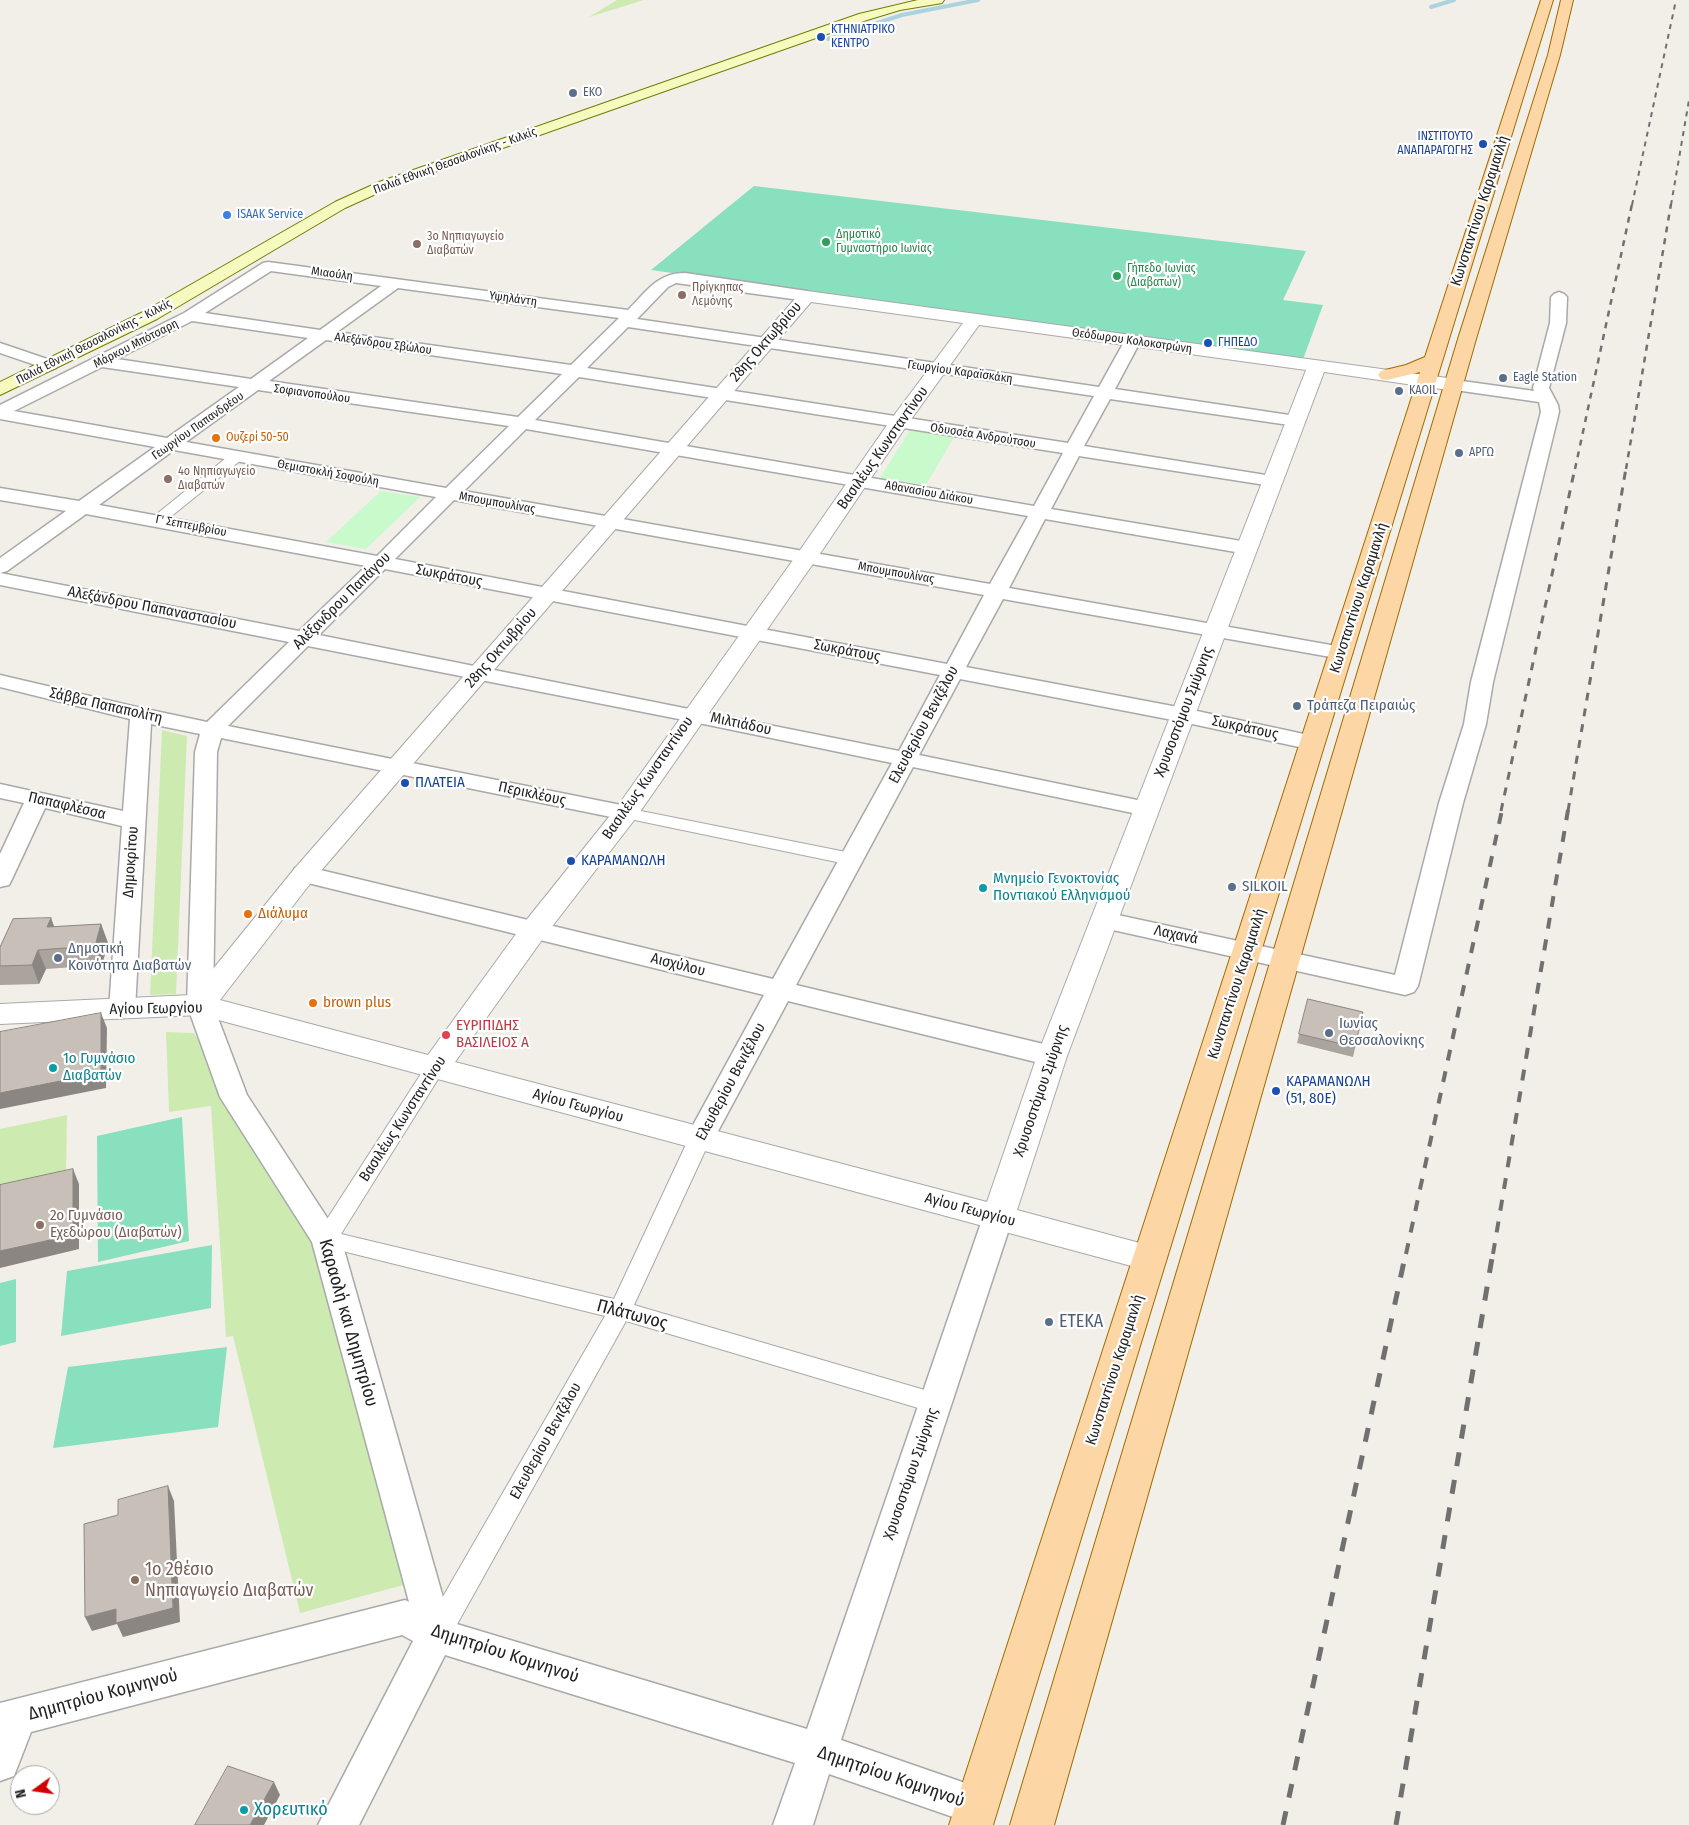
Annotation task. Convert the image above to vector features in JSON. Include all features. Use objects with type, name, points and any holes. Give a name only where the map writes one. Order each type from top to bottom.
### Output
[{"type":"main road","name":"Παλιά Εθνική Θεσσαλονίκης - Κιλκίς","points":[[0,389],[151,315],[335,209],[384,185],[863,17],[899,7],[938,0]]},
{"type":"main road","name":"Κωνσταντίνου Καραμανλή","points":[[974,1816],[1547,0]]},
{"type":"main road","name":"Κωνσταντίνου Καραμανλή","points":[[1032,1825],[1455,385],[1570,4]]},
{"type":"street","name":"Μιαούλη","points":[[268,266],[396,283]]},
{"type":"street","name":"Μάρκου Μπότσαρη","points":[[0,413],[190,316],[268,266]]},
{"type":"street","name":"Αλέξανδρου Παπάγου","points":[[212,729],[628,318],[669,280],[681,278],[699,280],[807,296]]},
{"type":"street","name":"Υψηλάντη","points":[[396,283],[628,318]]},
{"type":"street","name":"Γεωργίου Παπανδρέου","points":[[0,567],[255,386],[396,283]]},
{"type":"street","name":"Θεόδωρου Κολοκοτρώνη","points":[[807,296],[1387,376],[1429,371],[1455,385],[1546,398]]},
{"type":"street","name":"28ης Οκτωβρίου","points":[[200,1005],[304,874],[807,296]]},
{"type":"street","points":[[1546,398],[1541,388],[1555,338],[1560,297]]},
{"type":"street","name":"Αλεξάνδρου Σβώλου","points":[[190,316],[576,371]]},
{"type":"street","name":"Γεωργίου Καραϊσκάκη","points":[[628,318],[765,344],[1296,420]]},
{"type":"street","name":"Βασιλέως Κωνσταντίνου","points":[[326,1239],[435,1068],[534,930],[626,813],[751,633],[806,558],[899,422],[974,320]]},
{"type":"street","name":"Ελευθερίου Βενιζέλου","points":[[338,1825],[436,1635],[620,1310],[700,1138],[1132,342]]},
{"type":"street","points":[[0,348],[50,365]]},
{"type":"street","name":"Σοφιανοπούλου","points":[[102,362],[255,386],[522,423]]},
{"type":"street","name":"Χρυσοστόμου Σμύρνης","points":[[793,1825],[1052,1056],[1316,366]]},
{"type":"street","name":"Οδυσσέα Ανδρούτσου","points":[[576,371],[1272,481]]},
{"type":"street","name":"Λαχανά","points":[[1104,920],[1405,986],[1451,803],[1475,724],[1482,682],[1550,412],[1546,398]]},
{"type":"street","name":"Θεμιστοκλή Σοφούλη","points":[[0,413],[449,495]]},
{"type":"street","name":"Αθανασίου Διάκου","points":[[522,423],[1247,548]]},
{"type":"street","points":[[158,520],[236,456]]},
{"type":"street","name":"Γ' Σεπτεμβρίου","points":[[0,494],[158,520],[380,563]]},
{"type":"street","name":"Μπουμπουλίνας","points":[[449,495],[997,590],[1342,653]]},
{"type":"street","name":"Σωκράτους","points":[[380,563],[1183,715],[1313,743]]},
{"type":"street","name":"Αλεξάνδρου Παπαναστασίου","points":[[0,579],[305,638]]},
{"type":"street","name":"Μιλτιάδου","points":[[305,638],[694,714],[1146,810]]},
{"type":"street","name":"Σάββα Παπαπολίτη","points":[[0,682],[141,715],[212,729]]},
{"type":"street","name":"Δημοκρίτου","points":[[122,1009],[141,715]]},
{"type":"street","points":[[200,1005],[206,752],[212,729]]},
{"type":"street","name":"Περικλέους","points":[[212,729],[851,859]]},
{"type":"street","name":"Παπαφλέσσα","points":[[0,791],[134,821]]},
{"type":"street","points":[[0,879],[38,799]]},
{"type":"street","name":"Αισχύλου","points":[[304,874],[1052,1056]]},
{"type":"street","name":"Αγίου Γεωργίου","points":[[0,1014],[200,1005],[1150,1258]]},
{"type":"street","name":"Καραολή και Δημητρίου","points":[[200,1005],[234,1097],[326,1239],[436,1635]]},
{"type":"street","name":"Πλάτωνος","points":[[326,1239],[620,1310],[935,1403]]},
{"type":"street","name":"Δημητρίου Κομνηνού","points":[[9,1719],[405,1617],[436,1635],[817,1751],[974,1816]]},
{"type":"street","points":[[0,1762],[9,1719]]},
{"type":"green space","points":[[617,0],[644,0],[589,17]]},
{"type":"green space","points":[[754,186],[1306,251],[1283,300],[1323,305],[1302,362],[651,270]]},
{"type":"green space","points":[[910,430],[954,437],[926,485],[880,478]]},
{"type":"green space","points":[[381,491],[420,497],[366,549],[326,542]]},
{"type":"green space","points":[[162,730],[187,736],[176,994],[150,995]]},
{"type":"green space","points":[[166,1032],[194,1033],[313,1243],[411,1583],[300,1613],[233,1336],[226,1337],[211,1106],[169,1112]]},
{"type":"green space","points":[[67,1115],[66,1177],[0,1191],[0,1129]]},
{"type":"green space","points":[[182,1117],[189,1241],[98,1262],[97,1136]]},
{"type":"green space","points":[[212,1245],[211,1308],[61,1336],[67,1271]]},
{"type":"green space","points":[[16,1279],[16,1342],[0,1346],[0,1283]]},
{"type":"green space","points":[[227,1347],[218,1427],[53,1448],[68,1367]]},
{"type":"building","points":[[51,918],[47,927],[101,924],[95,946],[38,950],[32,965],[0,966],[0,947],[13,919]]},
{"type":"building","name":"Ιωνίας Θεσσαλονίκης","points":[[1308,999],[1363,1012],[1355,1047],[1299,1034]]},
{"type":"building","name":"1ο Γυμνάσιο Διαβατών","points":[[101,1013],[101,1073],[0,1093],[0,1032]]},
{"type":"building","name":"2ο Γυμνάσιο Εχεδώρου (Διαβατών)","points":[[73,1169],[73,1235],[0,1251],[0,1185]]},
{"type":"building","name":"1ο 2θέσιο Νηπιαγωγείο Διαβατών","points":[[168,1486],[173,1608],[116,1623],[116,1609],[85,1617],[84,1524],[118,1515],[118,1500]]},
{"type":"building","points":[[228,1766],[274,1782],[250,1825],[195,1825]]},
{"type":"waterway","points":[[828,39],[902,15],[978,0]]},
{"type":"waterway","points":[[1431,7],[1454,0]]},
{"type":"railway","points":[[1632,205],[1676,0]]},
{"type":"railway","points":[[1671,205],[1689,100]]},
{"type":"railway","points":[[1575,469],[1632,204]]},
{"type":"railway","points":[[1626,469],[1671,204]]},
{"type":"railway","points":[[1501,811],[1575,468]]},
{"type":"railway","points":[[1568,811],[1626,468]]},
{"type":"railway","points":[[1406,1254],[1502,810]]},
{"type":"railway","points":[[1493,1254],[1568,810]]},
{"type":"railway","points":[[1283,1825],[1406,1252]]},
{"type":"railway","points":[[1396,1825],[1493,1252]]},
{"type":"place","name":"ΚΤΗΝΙΑΤΡΙΚΟ ΚΕΝΤΡΟ","points":[[821,37]]},
{"type":"place","name":"EKO","points":[[573,93]]},
{"type":"place","name":"ΙΝΣΤΙΤΟΥΤΟ ΑΝΑΠΑΡΑΓΩΓΗΣ","points":[[1483,144]]},
{"type":"place","name":"ISAAK Service","points":[[227,215]]},
{"type":"place","name":"Δημοτικό Γυμναστήριο Ιωνίας","points":[[826,242]]},
{"type":"place","name":"3ο Νηπιαγωγείο Διαβατών","points":[[417,244]]},
{"type":"place","name":"Γήπεδο Ιωνίας (Διαβατών)","points":[[1117,276]]},
{"type":"place","name":"Πρίγκηπας Λεμόνης","points":[[682,295]]},
{"type":"place","name":"ΓΗΠΕΔΟ","points":[[1208,343]]},
{"type":"place","name":"Eagle Station","points":[[1503,378]]},
{"type":"place","name":"KAOIL","points":[[1399,391]]},
{"type":"place","name":"Ουζερί 50-50","points":[[216,438]]},
{"type":"place","name":"ΑΡΓΩ","points":[[1459,453]]},
{"type":"place","name":"4ο Νηπιαγωγείο Διαβατών","points":[[168,479]]},
{"type":"place","name":"Τράπεζα Πειραιώς","points":[[1297,706]]},
{"type":"place","name":"ΠΛΑΤΕΙΑ","points":[[405,783]]},
{"type":"place","name":"ΚΑΡΑΜΑΝΩΛΗ","points":[[571,861]]},
{"type":"place","name":"SILKOIL","points":[[1232,887]]},
{"type":"place","name":"Μνημείο Γενοκτονίας Ποντιακού Ελληνισμού","points":[[983,888]]},
{"type":"place","name":"Διάλυμα","points":[[248,914]]},
{"type":"place","name":"Δημοτική Κοινότητα Διαβατών","points":[[58,958]]},
{"type":"place","name":"brown plus","points":[[313,1003]]},
{"type":"place","name":"Ιωνίας Θεσσαλονίκης","points":[[1329,1033]]},
{"type":"place","name":"ΕΥΡΙΠΙΔΗΣ ΒΑΣΙΛΕΙΟΣ Α","points":[[446,1035]]},
{"type":"place","name":"1ο Γυμνάσιο Διαβατών","points":[[53,1068]]},
{"type":"place","name":"ΚΑΡΑΜΑΝΩΛΗ (51, 80Ε)","points":[[1276,1091]]},
{"type":"place","name":"2ο Γυμνάσιο Εχεδώρου (Διαβατών)","points":[[40,1225]]},
{"type":"place","name":"ΕΤΕΚΑ","points":[[1049,1322]]},
{"type":"place","name":"1ο 2θέσιο Νηπιαγωγείο Διαβατών","points":[[135,1580]]},
{"type":"place","name":"Χορευτικό","points":[[244,1810]]}]
